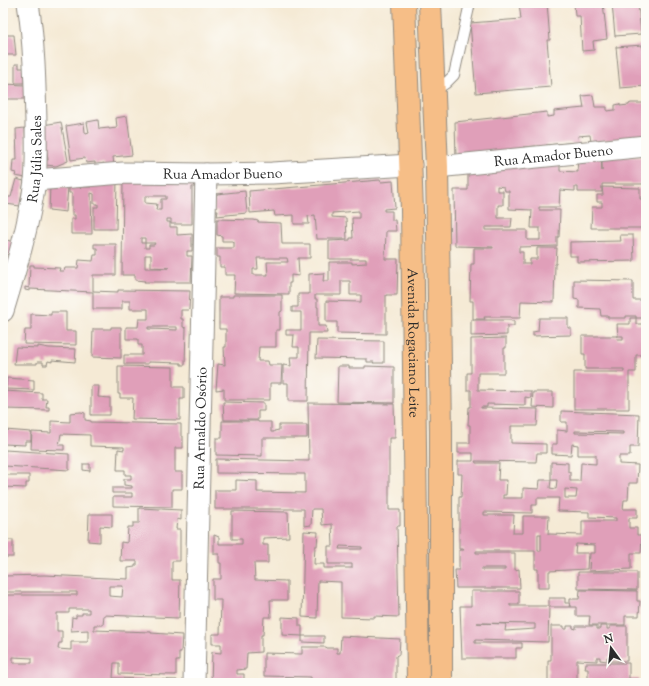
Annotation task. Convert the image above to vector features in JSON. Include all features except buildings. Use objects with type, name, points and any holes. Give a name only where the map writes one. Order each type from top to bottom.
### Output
[{"type":"main road","name":"Avenida Rogaciano Leite","points":[[404,3],[411,165],[418,683]]},
{"type":"main road","name":"Avenida Rogaciano Leite","points":[[430,3],[437,167],[442,468],[441,683]]},
{"type":"street","name":"Rua Júlia Sales","points":[[3,311],[16,270],[35,180],[35,75],[32,30],[28,3]]},
{"type":"street","name":"Rua Amador Bueno","points":[[437,167],[646,146]]},
{"type":"street","name":"Rua Amador Bueno","points":[[35,180],[123,173],[272,173],[411,165]]},
{"type":"street","name":"Rua Arnaldo Osório","points":[[194,683],[206,174]]},
{"type":"lane","points":[[434,91],[446,83],[454,75],[470,3]]}]
